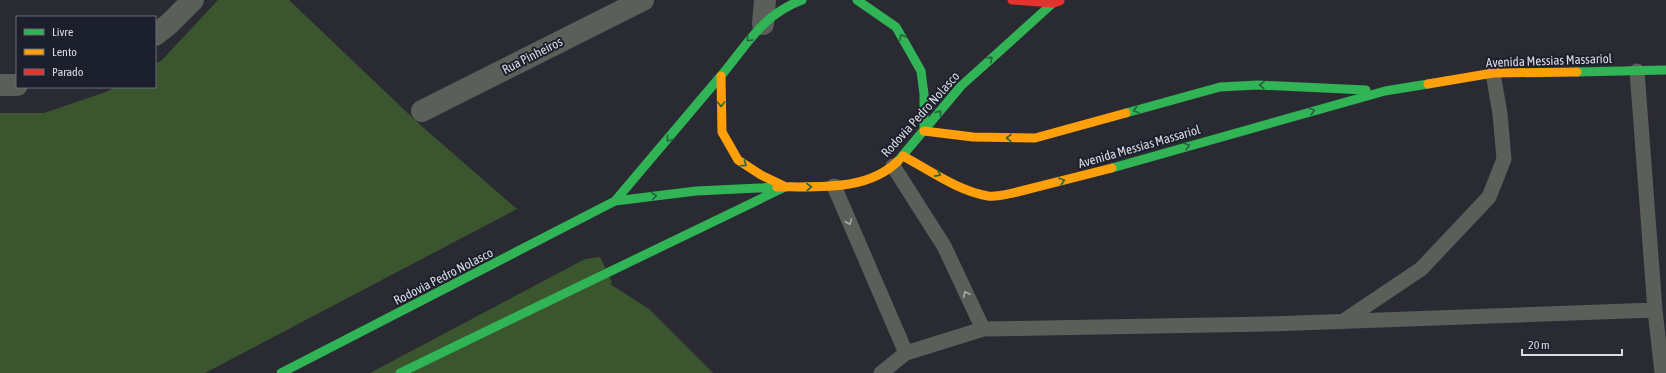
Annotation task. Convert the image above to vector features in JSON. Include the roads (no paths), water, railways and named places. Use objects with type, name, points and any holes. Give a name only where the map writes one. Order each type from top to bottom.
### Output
[{"type":"main road","name":"Rodovia Pedro Nolasco","points":[[615,201],[668,142],[693,108],[721,76],[743,46],[763,24],[788,5],[802,0]]},
{"type":"main road","points":[[857,0],[896,27],[921,71],[924,94],[924,131]]},
{"type":"main road","name":"Rodovia Pedro Nolasco","points":[[1012,0],[1052,3],[1063,0]]},
{"type":"main road","name":"Rodovia Pedro Nolasco","points":[[282,373],[615,201],[696,191],[834,186],[865,181],[898,161],[961,86],[1052,3]]},
{"type":"main road","name":"Avenida Messias Massariol","points":[[898,161],[964,189],[998,196],[1053,184],[1385,91],[1493,73],[1666,70]]},
{"type":"main road","points":[[721,76],[722,132],[738,160],[761,175],[785,187]]},
{"type":"main road","name":"Avenida Messias Massariol","points":[[924,131],[973,137],[1035,138],[1220,87],[1258,85],[1385,91]]},
{"type":"main road","points":[[400,373],[785,187]]},
{"type":"street","points":[[156,34],[169,24],[193,0]]},
{"type":"street","name":"Rua Pinheiros","points":[[422,110],[643,0]]},
{"type":"street","points":[[763,24],[765,0]]},
{"type":"street","points":[[0,85],[16,85]]},
{"type":"lane","points":[[1637,71],[1655,310],[1662,373]]},
{"type":"lane","points":[[1342,322],[1421,269],[1489,197],[1504,159],[1500,114],[1493,73]]},
{"type":"lane","points":[[898,161],[944,246],[983,329]]},
{"type":"lane","points":[[834,186],[906,353]]},
{"type":"lane","points":[[881,373],[906,353],[983,329],[1342,322],[1655,310]]}]
